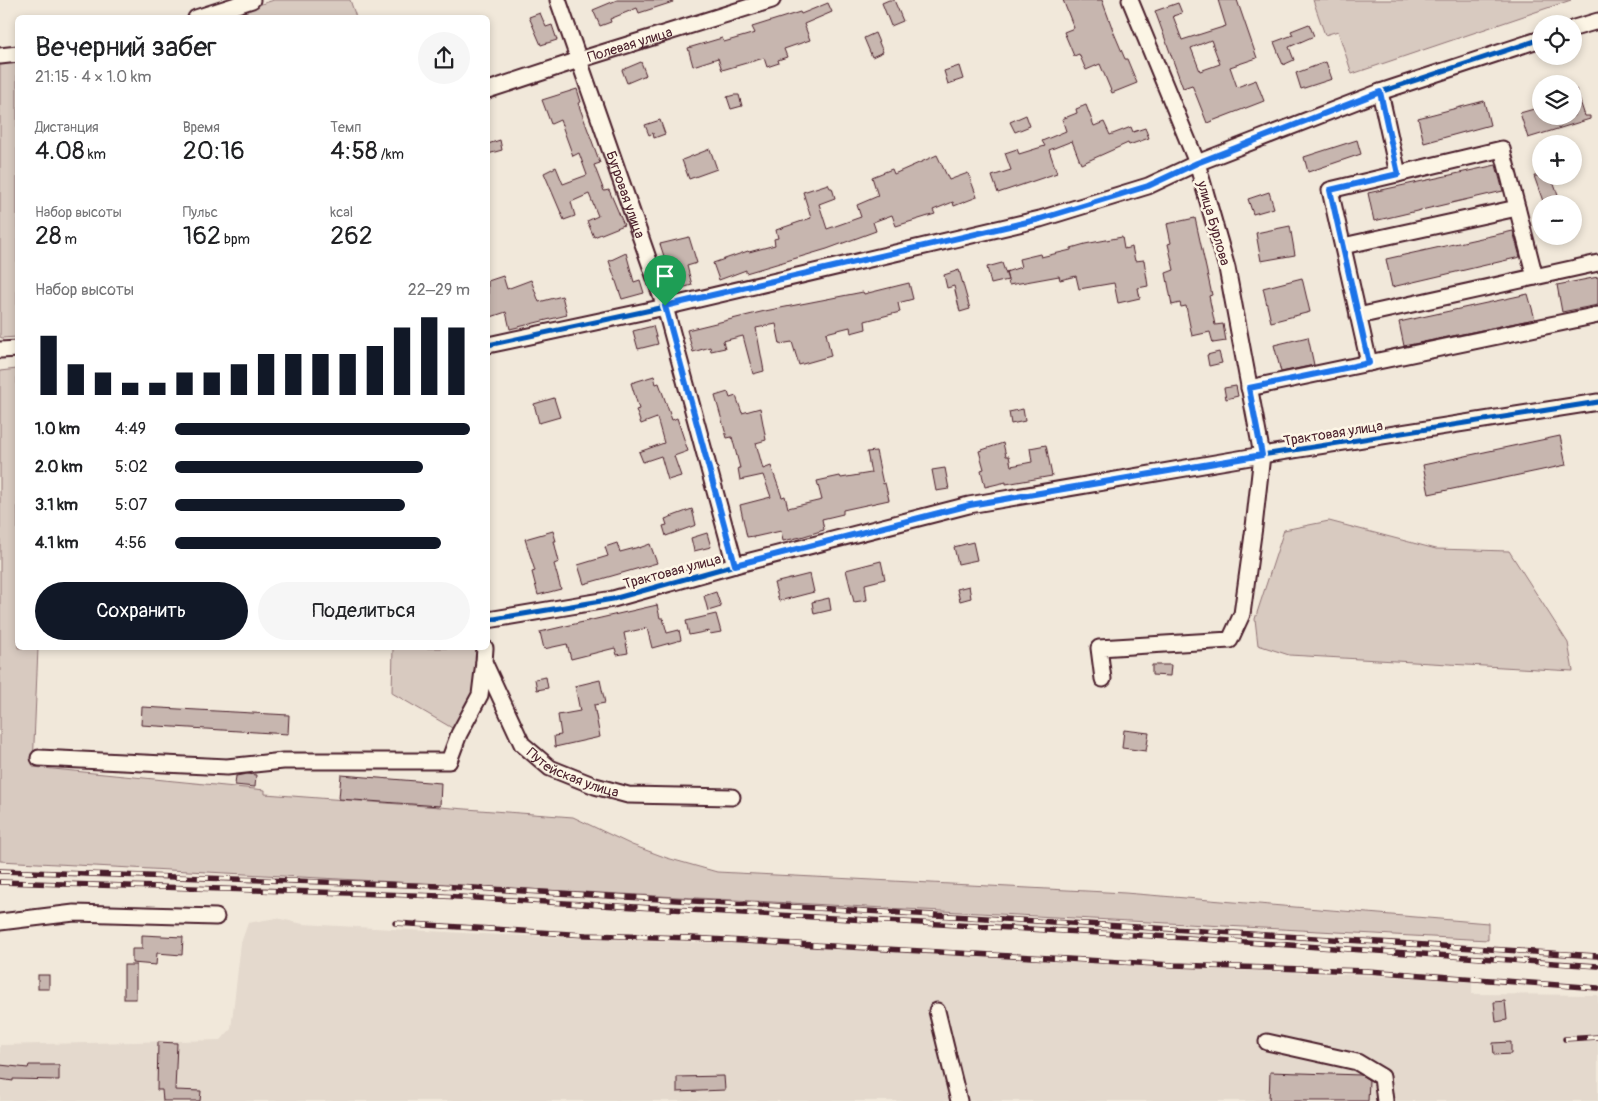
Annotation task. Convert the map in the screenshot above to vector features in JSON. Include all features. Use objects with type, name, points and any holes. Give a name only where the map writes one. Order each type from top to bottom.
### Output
[{"type":"street","points":[[205,15],[252,0]]},
{"type":"street","name":"Бугровая улица","points":[[558,0],[665,306],[735,565]]},
{"type":"street","name":"Полевая улица","points":[[490,89],[772,0]]},
{"type":"street","name":"улица Бурлова","points":[[1104,679],[1099,648],[1230,640],[1242,614],[1262,455],[1227,268],[1197,163],[1130,0]]},
{"type":"street","points":[[1582,26],[1598,21]]},
{"type":"street","points":[[490,344],[665,306],[1040,219],[1148,186],[1197,163],[1380,92],[1532,42]]},
{"type":"street","points":[[0,56],[15,54]]},
{"type":"street","points":[[1380,92],[1398,174]]},
{"type":"street","points":[[1369,363],[1330,190],[1502,149],[1535,277]]},
{"type":"street","points":[[1343,246],[1517,208]]},
{"type":"street","points":[[1358,316],[1598,263]]},
{"type":"street","points":[[1249,388],[1598,316]]},
{"type":"street","points":[[0,350],[15,349]]},
{"type":"street","name":"Трактовая улица","points":[[490,620],[612,599],[735,565],[970,505],[1262,455],[1598,402]]},
{"type":"street","points":[[39,758],[226,767],[283,761],[449,761],[459,734],[480,695],[484,655]]},
{"type":"street","name":"Путейская улица","points":[[484,655],[522,744],[550,768],[595,786],[628,795],[732,797]]},
{"type":"street","points":[[0,922],[74,913],[216,917]]},
{"type":"street","points":[[938,1011],[959,1101]]},
{"type":"street","points":[[1267,1042],[1357,1062],[1382,1078],[1385,1101]]},
{"type":"shaded area","points":[[274,0],[350,0],[355,15],[226,15]]},
{"type":"shaded area","points":[[1313,0],[1571,0],[1352,74],[1338,31],[1325,35]]},
{"type":"shaded area","points":[[15,63],[15,337],[2,338],[0,337],[0,64]]},
{"type":"shaded area","points":[[15,369],[15,650],[38,650],[33,767],[265,790],[265,794],[573,817],[632,845],[667,858],[717,872],[1125,893],[1488,923],[1488,940],[0,861],[0,371]]},
{"type":"shaded area","points":[[1329,521],[1436,549],[1509,551],[1568,643],[1573,671],[1289,655],[1258,645],[1255,619],[1284,530]]},
{"type":"shaded area","points":[[393,650],[476,650],[478,670],[474,691],[459,732],[392,693]]},
{"type":"shaded area","points":[[276,918],[303,924],[500,935],[824,947],[1137,966],[1472,980],[1472,994],[1598,995],[1598,1101],[1394,1101],[1392,1083],[1379,1084],[1379,1101],[0,1101],[0,1045],[221,1040],[231,1029],[241,943],[248,923]]},
{"type":"building","points":[[617,0],[672,0],[673,2],[639,13],[637,8],[610,19],[611,22],[600,26],[593,10]]},
{"type":"building","points":[[894,0],[903,21],[891,26],[882,3]]},
{"type":"building","points":[[1063,0],[1102,0],[1114,33],[1137,83],[1112,93],[1100,64],[1086,70],[1079,54],[1074,56],[1064,32],[1074,28]]},
{"type":"building","points":[[1218,0],[1237,0],[1257,58],[1230,67],[1237,87],[1256,80],[1264,101],[1207,123],[1192,85],[1183,88],[1155,11],[1178,3],[1182,13],[1173,16],[1182,40],[1226,26]],"holes":[[[1211,40],[1220,64],[1200,71],[1191,48]]]},
{"type":"building","points":[[828,3],[832,12],[804,24],[810,40],[784,49],[787,57],[778,60],[779,63],[767,67],[764,58],[722,70],[718,58],[693,66],[688,48],[722,38],[724,42],[755,33],[752,27],[800,12],[801,14]]},
{"type":"building","points":[[540,13],[546,27],[552,25],[557,40],[541,45],[529,17]]},
{"type":"building","points":[[1309,24],[1314,36],[1289,47],[1294,60],[1283,65],[1274,42],[1293,35],[1291,31]]},
{"type":"building","points":[[875,33],[883,52],[872,57],[864,38]]},
{"type":"building","points":[[641,62],[646,75],[627,83],[622,70]]},
{"type":"building","points":[[1326,62],[1332,79],[1301,89],[1296,73]]},
{"type":"building","points":[[959,66],[963,79],[948,84],[944,71]]},
{"type":"building","points":[[577,89],[581,102],[578,103],[600,163],[594,165],[604,191],[609,190],[624,225],[594,237],[587,221],[598,216],[589,194],[571,202],[575,216],[564,220],[544,173],[556,167],[563,184],[587,175],[579,153],[573,156],[560,120],[551,124],[542,100]]},
{"type":"building","points":[[739,95],[742,106],[731,109],[727,97]]},
{"type":"building","points":[[1484,101],[1490,125],[1424,143],[1418,118]]},
{"type":"building","points":[[1086,105],[1094,126],[1104,122],[1110,135],[1131,127],[1133,132],[1145,128],[1149,138],[1129,145],[1128,143],[1081,164],[1072,141],[1049,150],[1057,173],[998,193],[992,176],[1011,170],[1005,153],[1017,149],[1019,154],[1045,146],[1042,141],[1066,131],[1062,119],[1077,113],[1076,109]]},
{"type":"building","points":[[1582,107],[1585,116],[1590,116],[1590,119],[1582,121]]},
{"type":"building","points":[[1532,110],[1532,125],[1570,125],[1532,135],[1528,138],[1520,113]]},
{"type":"building","points":[[1026,115],[1030,126],[1015,132],[1010,122]]},
{"type":"building","points":[[660,120],[665,134],[654,138],[653,133],[649,135],[645,125]]},
{"type":"building","points":[[500,140],[502,150],[490,153],[490,143]]},
{"type":"building","points":[[1357,140],[1361,154],[1308,172],[1304,157]]},
{"type":"building","points":[[710,149],[717,169],[689,179],[682,160]]},
{"type":"building","points":[[937,155],[949,180],[968,173],[977,197],[954,206],[953,202],[933,210],[935,214],[896,226],[892,215],[873,222],[876,231],[827,249],[746,273],[746,270],[719,280],[713,263],[748,251],[775,245],[774,239],[778,238],[776,230],[811,218],[803,192],[828,184],[832,188],[835,198],[819,204],[827,229],[861,217],[857,205],[878,196],[872,177],[892,169],[894,174]]},
{"type":"building","points":[[1496,165],[1503,191],[1374,221],[1368,193]]},
{"type":"building","points":[[1537,185],[1554,185],[1558,195],[1541,195]]},
{"type":"building","points":[[1269,192],[1274,208],[1253,214],[1248,199]]},
{"type":"building","points":[[1195,218],[1212,295],[1209,296],[1215,325],[1223,324],[1226,341],[1213,343],[1210,332],[1192,336],[1186,306],[1181,307],[1180,303],[1172,305],[1166,273],[1174,270],[1168,244],[1171,243],[1167,224]]},
{"type":"building","points":[[1290,226],[1295,255],[1261,261],[1256,233]]},
{"type":"building","points":[[1513,231],[1520,257],[1392,287],[1386,259]]},
{"type":"building","points":[[689,237],[697,263],[687,266],[692,285],[675,290],[660,244]]},
{"type":"building","points":[[1122,237],[1124,249],[1132,247],[1135,261],[1144,260],[1148,286],[1138,288],[1140,298],[1118,303],[1114,283],[1079,289],[1076,276],[1060,280],[1059,276],[1009,285],[1006,272],[1021,267],[1019,259],[1040,254],[1041,257],[1071,250],[1071,248],[1085,244]]},
{"type":"building","points":[[626,253],[634,282],[640,280],[644,293],[622,299],[609,261]]},
{"type":"building","points":[[1002,263],[1008,280],[991,284],[987,267]]},
{"type":"building","points":[[959,270],[970,309],[960,312],[954,286],[947,288],[944,275]]},
{"type":"building","points":[[503,276],[507,289],[531,280],[539,302],[562,296],[567,315],[510,329],[506,312],[491,317],[490,280]]},
{"type":"building","points":[[1598,277],[1598,305],[1562,312],[1557,285]]},
{"type":"building","points":[[1302,278],[1310,312],[1271,322],[1263,288]]},
{"type":"building","points":[[909,283],[913,299],[898,303],[900,312],[865,321],[866,329],[851,333],[850,327],[826,333],[831,356],[799,365],[792,342],[780,344],[776,324],[756,328],[764,371],[753,374],[743,336],[723,341],[725,348],[711,351],[710,347],[693,352],[687,330],[765,311],[863,292],[864,294]]},
{"type":"building","points":[[1528,294],[1535,319],[1404,346],[1399,322]]},
{"type":"building","points":[[653,326],[658,344],[638,349],[633,331]]},
{"type":"building","points":[[1308,337],[1314,365],[1281,372],[1274,345]]},
{"type":"building","points":[[1219,352],[1222,363],[1209,366],[1207,355]]},
{"type":"building","points":[[654,376],[656,384],[659,383],[672,420],[677,418],[688,451],[674,456],[681,476],[668,480],[661,456],[643,462],[639,452],[664,443],[657,418],[641,424],[636,410],[639,409],[631,383]]},
{"type":"building","points":[[1236,386],[1238,396],[1226,399],[1224,388]]},
{"type":"building","points":[[728,392],[730,398],[736,396],[742,413],[760,408],[766,440],[756,443],[763,469],[771,466],[782,497],[785,496],[788,508],[822,500],[817,481],[840,476],[841,478],[871,473],[867,452],[876,451],[883,484],[885,483],[889,500],[843,510],[843,514],[822,519],[824,530],[801,537],[783,541],[781,531],[747,537],[740,505],[771,497],[763,475],[740,480],[738,468],[740,468],[732,437],[727,438],[715,396]]},
{"type":"building","points":[[554,398],[560,417],[539,423],[534,404]]},
{"type":"building","points":[[1023,409],[1025,421],[1011,424],[1009,412]]},
{"type":"building","points":[[1560,436],[1566,465],[1429,494],[1423,465]]},
{"type":"building","points":[[1003,443],[1011,466],[1032,462],[1030,448],[1046,445],[1052,476],[1006,484],[1006,482],[985,487],[981,470],[984,469],[979,451]]},
{"type":"building","points":[[945,468],[949,489],[936,491],[932,470]]},
{"type":"building","points":[[692,509],[696,525],[666,536],[663,526],[667,525],[665,519]]},
{"type":"building","points":[[553,531],[559,562],[554,564],[561,589],[538,595],[532,572],[535,571],[525,539]]},
{"type":"building","points":[[707,533],[711,547],[694,551],[691,538]]},
{"type":"building","points":[[973,542],[977,560],[958,564],[954,547]]},
{"type":"building","points":[[617,543],[620,552],[650,544],[657,563],[584,584],[578,565],[608,556],[605,547]]},
{"type":"building","points":[[881,561],[885,579],[865,584],[867,600],[854,602],[846,570]]},
{"type":"building","points":[[810,574],[814,592],[779,601],[774,583]]},
{"type":"building","points":[[969,586],[971,598],[960,601],[957,589]]},
{"type":"building","points":[[716,592],[721,607],[708,611],[704,596]]},
{"type":"building","points":[[829,598],[831,610],[814,614],[812,602]]},
{"type":"building","points":[[657,605],[660,618],[663,618],[667,633],[679,630],[681,640],[652,648],[647,628],[624,633],[628,653],[617,655],[615,648],[571,659],[567,644],[544,649],[540,632]]},
{"type":"building","points":[[716,614],[721,632],[710,634],[709,631],[689,635],[686,621]]},
{"type":"building","points":[[1152,665],[1171,665],[1170,676],[1152,675]]},
{"type":"building","points":[[546,677],[548,688],[537,690],[535,679]]},
{"type":"building","points":[[600,680],[605,703],[594,705],[600,737],[555,747],[554,736],[561,735],[558,715],[580,711],[575,686]]},
{"type":"building","points":[[142,707],[289,715],[288,734],[141,725]]},
{"type":"building","points":[[1124,730],[1149,733],[1146,751],[1122,748]]},
{"type":"building","points":[[256,775],[255,787],[235,785],[236,776]]},
{"type":"building","points":[[341,775],[441,783],[440,806],[339,799]]},
{"type":"building","points":[[142,935],[183,937],[182,955],[157,953],[156,965],[132,963],[132,949],[142,949]]},
{"type":"building","points":[[124,965],[136,965],[136,999],[124,999]]},
{"type":"building","points":[[38,975],[49,975],[49,989],[38,989]]},
{"type":"building","points":[[1505,1001],[1507,1020],[1496,1022],[1494,1002]]},
{"type":"building","points":[[158,1042],[177,1043],[175,1090],[201,1091],[200,1101],[163,1101],[162,1090],[157,1090]]},
{"type":"building","points":[[1511,1042],[1511,1054],[1494,1055],[1493,1043]]},
{"type":"building","points":[[0,1065],[28,1068],[29,1065],[59,1065],[59,1080],[13,1079],[13,1081],[0,1079]]},
{"type":"building","points":[[1270,1072],[1361,1075],[1369,1080],[1368,1101],[1269,1101]]},
{"type":"building","points":[[724,1076],[725,1090],[677,1092],[677,1077]]},
{"type":"railway","points":[[0,871],[440,886],[1598,956]]},
{"type":"railway","points":[[0,882],[441,896],[1188,938],[1598,966]]},
{"type":"railway","points":[[395,923],[586,935],[691,938],[1173,965],[1368,971],[1598,988]]},
{"type":"railway","points":[[1565,1039],[1598,1037]]},
{"type":"cycle path","points":[[490,345],[665,307],[1040,219],[1148,186],[1197,163],[1380,92],[1532,42]]},
{"type":"cycle path","points":[[490,620],[613,599],[735,565],[969,505],[1262,455],[1598,402]]},
{"type":"route","points":[[1380,92],[1398,174],[1330,190],[1369,363],[1249,388],[1262,455],[970,505],[735,565],[665,306],[1040,219],[1148,186],[1197,163],[1380,92]]}]
